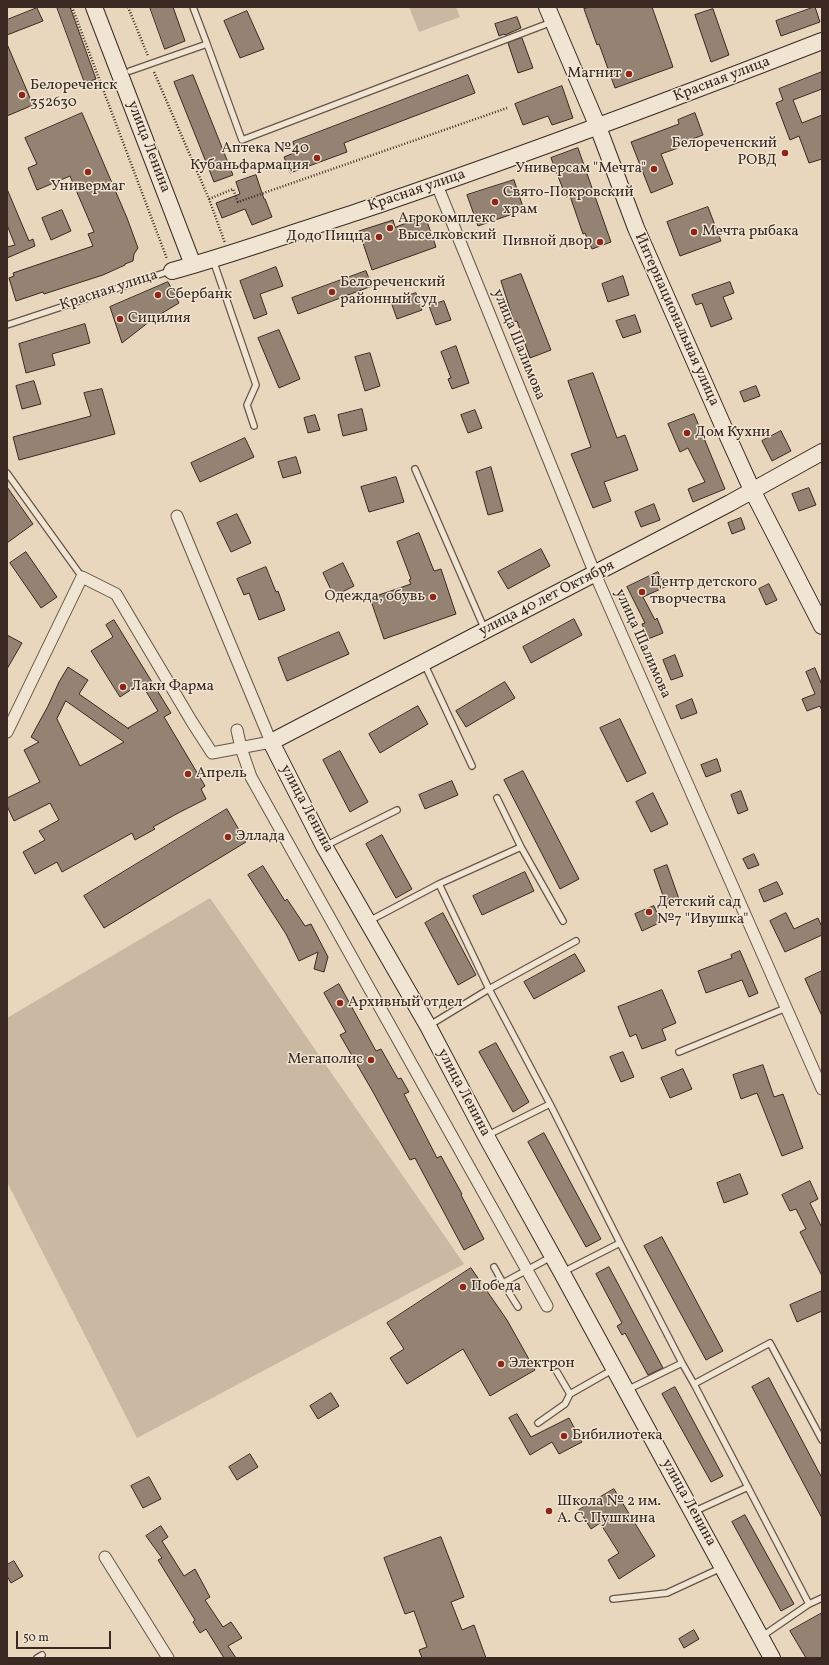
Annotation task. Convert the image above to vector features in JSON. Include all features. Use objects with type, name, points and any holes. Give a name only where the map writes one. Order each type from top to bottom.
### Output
[{"type":"street","name":"улица Ленина","points":[[94,7],[203,262]]},
{"type":"street","name":"улица Ленина","points":[[105,7],[203,262]]},
{"type":"street","name":"Интернациональная улица","points":[[547,7],[598,128],[636,228],[752,490],[822,626]]},
{"type":"street","name":"Красная улица","points":[[172,271],[229,254],[437,185],[598,128],[822,41]]},
{"type":"street","name":"улица Шалимова","points":[[437,185],[594,574],[822,1089]]},
{"type":"street","name":"улица 40 лет Октября","points":[[271,742],[594,574],[822,452]]},
{"type":"street","name":"улица Ленина","points":[[177,516],[271,742],[324,846],[428,1026],[486,1136],[553,1255],[772,1658]]},
{"type":"street","points":[[7,732],[82,577],[116,594],[212,753],[271,742]]},
{"type":"street","points":[[238,730],[241,748],[251,777],[547,1306]]},
{"type":"street","points":[[105,1557],[168,1658]]},
{"type":"lane","points":[[193,7],[242,140],[553,22]]},
{"type":"lane","points":[[130,72],[207,44]]},
{"type":"lane","points":[[203,262],[256,385],[247,405],[254,426]]},
{"type":"lane","name":"Красная улица","points":[[7,325],[172,271]]},
{"type":"lane","points":[[415,469],[485,631]]},
{"type":"lane","points":[[7,473],[82,577]]},
{"type":"lane","points":[[424,662],[472,766]]},
{"type":"lane","points":[[497,798],[521,847],[562,921]]},
{"type":"lane","points":[[324,846],[396,810]]},
{"type":"lane","points":[[369,922],[440,884],[521,847]]},
{"type":"lane","points":[[440,884],[489,989],[808,1604]]},
{"type":"lane","points":[[428,1026],[489,989],[576,941]]},
{"type":"lane","points":[[679,1052],[786,1008]]},
{"type":"lane","points":[[486,1136],[550,1104]]},
{"type":"lane","points":[[562,1272],[620,1243]]},
{"type":"lane","points":[[503,1283],[553,1255]]},
{"type":"lane","points":[[494,1267],[518,1307]]},
{"type":"lane","points":[[694,1384],[770,1343],[822,1440]]},
{"type":"lane","points":[[626,1390],[682,1363]]},
{"type":"lane","points":[[538,1422],[565,1404],[570,1394],[614,1368]]},
{"type":"lane","points":[[558,1372],[570,1394]]},
{"type":"lane","points":[[693,1512],[748,1487]]},
{"type":"lane","points":[[613,1599],[667,1593],[723,1567]]},
{"type":"lane","points":[[761,1637],[808,1604],[822,1598]]},
{"type":"path","points":[[72,7],[172,271]]},
{"type":"path","points":[[128,7],[209,199],[229,254]]},
{"type":"path","points":[[209,199],[233,189],[238,202],[507,108]]},
{"type":"shaded area","points":[[409,7],[456,7],[460,17],[419,32]]},
{"type":"shaded area","points":[[210,898],[464,1264],[137,1438],[7,1182],[7,1018]]},
{"type":"building","points":[[57,7],[70,7],[96,79],[85,83]]},
{"type":"building","points":[[150,7],[173,7],[185,41],[165,49]]},
{"type":"building","points":[[590,7],[652,7],[673,67],[615,88],[584,9]]},
{"type":"building","points":[[815,7],[820,22],[781,36],[776,21]]},
{"type":"building","points":[[37,8],[43,21],[7,35],[7,20]]},
{"type":"building","points":[[713,9],[729,55],[711,62],[695,15]]},
{"type":"building","points":[[247,11],[264,49],[240,58],[224,21]]},
{"type":"building","points":[[517,17],[521,28],[499,36],[495,24]]},
{"type":"building","points":[[522,38],[533,68],[518,73],[508,43]]},
{"type":"building","points":[[7,44],[33,105],[7,116]]},
{"type":"building","points":[[822,72],[822,89],[793,100],[802,123],[822,115],[822,159],[809,163],[799,136],[790,140],[776,103],[783,100],[779,89]]},
{"type":"building","points":[[193,75],[233,175],[214,182],[174,82]]},
{"type":"building","points":[[468,75],[475,93],[344,143],[347,152],[290,173],[284,157],[296,152],[293,142]]},
{"type":"building","points":[[562,86],[573,118],[552,125],[548,116],[523,125],[515,104]]},
{"type":"building","points":[[82,113],[127,218],[138,248],[134,254],[133,261],[103,275],[44,294],[43,292],[16,301],[9,278],[14,276],[13,273],[93,246],[88,234],[94,232],[70,176],[37,190],[28,168],[37,164],[25,138]]},
{"type":"building","name":"Универсам \"Мечта\"","points":[[695,113],[703,135],[677,145],[678,148],[661,154],[673,184],[651,193],[631,142],[679,124],[678,120]]},
{"type":"building","points":[[578,148],[611,242],[592,249],[585,233],[583,234],[570,196],[566,197],[551,158]]},
{"type":"building","points":[[256,175],[272,217],[252,225],[245,209],[222,218],[216,203],[240,194],[236,182]]},
{"type":"building","points":[[514,180],[524,210],[478,226],[467,195]]},
{"type":"building","points":[[7,189],[29,241],[33,239],[35,246],[7,258],[7,247],[15,245],[7,225]]},
{"type":"building","name":"Мечта рыбака","points":[[708,207],[721,241],[680,256],[667,222]]},
{"type":"building","points":[[62,210],[71,231],[51,240],[42,218]]},
{"type":"building","points":[[425,216],[436,247],[372,270],[359,231],[393,220],[395,227]]},
{"type":"building","points":[[276,267],[283,286],[260,294],[267,314],[254,319],[240,281]]},
{"type":"building","name":"Белореченский районный суд","points":[[366,271],[372,286],[298,314],[292,298]]},
{"type":"building","points":[[521,274],[551,350],[530,358],[517,321],[514,322],[501,281]]},
{"type":"building","points":[[623,276],[629,295],[608,302],[602,284]]},
{"type":"building","points":[[168,282],[179,303],[154,318],[122,343],[110,307]]},
{"type":"building","points":[[730,282],[734,293],[723,297],[732,319],[711,327],[702,303],[696,305],[692,295]]},
{"type":"building","points":[[416,293],[422,310],[397,319],[391,302]]},
{"type":"building","points":[[444,301],[451,320],[436,325],[429,306]]},
{"type":"building","points":[[635,315],[641,332],[623,338],[616,321]]},
{"type":"building","points":[[85,324],[90,343],[52,354],[55,365],[26,373],[19,344]]},
{"type":"building","points":[[279,330],[300,379],[279,388],[258,338]]},
{"type":"building","points":[[456,346],[469,383],[452,389],[448,379],[451,378],[441,352]]},
{"type":"building","points":[[370,353],[380,386],[365,391],[355,357]]},
{"type":"building","points":[[593,373],[617,438],[625,435],[638,470],[604,482],[611,501],[593,508],[571,454],[591,447],[568,381]]},
{"type":"building","points":[[34,381],[41,404],[22,409],[16,386]]},
{"type":"building","points":[[756,386],[760,396],[744,402],[740,392]]},
{"type":"building","points":[[102,389],[115,434],[19,460],[13,437],[91,416],[84,393]]},
{"type":"building","points":[[362,409],[367,430],[343,436],[338,415]]},
{"type":"building","points":[[475,410],[482,428],[468,433],[461,415]]},
{"type":"building","points":[[694,414],[725,489],[693,502],[688,489],[705,482],[688,448],[680,452],[668,424]]},
{"type":"building","points":[[315,415],[320,430],[308,433],[304,418]]},
{"type":"building","points":[[781,431],[791,451],[772,461],[762,441]]},
{"type":"building","points":[[245,438],[254,457],[200,482],[191,463]]},
{"type":"building","points":[[296,457],[301,473],[283,478],[278,462]]},
{"type":"building","points":[[491,467],[503,511],[488,515],[476,472]]},
{"type":"building","points":[[396,477],[404,502],[369,512],[361,487]]},
{"type":"building","points":[[7,487],[33,524],[7,543]]},
{"type":"building","points":[[809,488],[816,505],[799,511],[792,494]]},
{"type":"building","points":[[654,504],[660,520],[641,527],[635,512]]},
{"type":"building","points":[[237,514],[251,543],[231,552],[217,523]]},
{"type":"building","points":[[741,518],[745,529],[732,534],[728,523]]},
{"type":"building","points":[[419,533],[434,571],[441,569],[456,614],[384,639],[370,598],[411,584],[409,580],[411,579],[397,542]]},
{"type":"building","points":[[541,549],[550,566],[508,589],[498,572]]},
{"type":"building","points":[[26,552],[57,597],[41,608],[10,563]]},
{"type":"building","points":[[343,563],[354,586],[334,596],[323,573]]},
{"type":"building","points":[[266,567],[276,592],[278,591],[285,610],[259,620],[249,593],[244,595],[237,579]]},
{"type":"building","name":"Центр детского творчества","points":[[658,572],[665,587],[643,597],[655,620],[657,618],[663,633],[648,639],[642,624],[645,623],[627,587]]},
{"type":"building","points":[[769,584],[777,600],[766,605],[759,589]]},
{"type":"building","points":[[574,619],[582,635],[531,663],[523,647]]},
{"type":"building","points":[[114,620],[171,713],[164,717],[205,786],[201,789],[206,799],[153,827],[155,829],[135,840],[132,833],[62,872],[57,862],[35,874],[23,852],[45,840],[39,831],[59,820],[50,803],[14,821],[7,806],[7,798],[40,782],[24,750],[39,742],[31,737],[68,667],[88,680],[79,694],[129,729],[128,728],[158,711],[141,683],[120,697],[91,651],[113,637],[106,625]],"holes":[[[66,701],[124,742],[80,766],[57,719]]]},
{"type":"building","points":[[339,632],[349,654],[287,681],[278,658]]},
{"type":"building","points":[[7,635],[22,643],[7,669]]},
{"type":"building","points":[[675,655],[683,676],[671,680],[663,660]]},
{"type":"building","points":[[815,668],[822,685],[822,711],[820,706],[807,711],[802,699],[815,694],[806,672]]},
{"type":"building","points":[[505,682],[515,698],[466,727],[456,711]]},
{"type":"building","points":[[692,699],[697,713],[681,719],[676,706]]},
{"type":"building","points":[[418,706],[428,724],[380,753],[369,734]]},
{"type":"building","points":[[620,719],[646,773],[627,782],[600,728]]},
{"type":"building","points":[[340,751],[368,802],[350,812],[323,760]]},
{"type":"building","points":[[717,759],[721,771],[706,777],[701,765]]},
{"type":"building","points":[[523,771],[579,879],[560,889],[504,780]]},
{"type":"building","points":[[452,781],[458,795],[425,809],[419,795]]},
{"type":"building","points":[[741,791],[748,810],[738,814],[731,795]]},
{"type":"building","points":[[653,793],[668,824],[651,832],[636,802]]},
{"type":"building","points":[[227,809],[246,842],[104,928],[84,896]]},
{"type":"building","points":[[382,835],[412,889],[396,898],[366,844]]},
{"type":"building","points":[[754,854],[759,865],[748,869],[743,859]]},
{"type":"building","points":[[667,865],[679,899],[666,904],[654,870]]},
{"type":"building","points":[[263,866],[285,901],[287,899],[305,926],[311,924],[328,957],[324,972],[314,969],[318,952],[299,961],[286,934],[248,875]]},
{"type":"building","points":[[525,872],[534,891],[482,915],[473,896]]},
{"type":"building","points":[[777,882],[783,894],[764,902],[759,890]]},
{"type":"building","points":[[654,906],[661,922],[642,931],[635,914]]},
{"type":"building","points":[[443,913],[476,975],[458,985],[425,923]]},
{"type":"building","points":[[786,913],[794,929],[818,918],[822,927],[822,935],[785,952],[770,921]]},
{"type":"building","points":[[740,951],[758,993],[749,997],[742,980],[706,993],[698,971],[732,958],[731,955]]},
{"type":"building","points":[[575,954],[585,971],[534,999],[524,982]]},
{"type":"building","points":[[822,971],[822,1016],[805,979]]},
{"type":"building","points":[[339,984],[376,1051],[381,1049],[398,1079],[401,1078],[409,1092],[404,1094],[437,1158],[441,1156],[462,1194],[461,1195],[484,1239],[464,1250],[415,1158],[410,1160],[340,1035],[346,1032],[324,993]]},
{"type":"building","points":[[662,990],[676,1023],[662,1029],[666,1040],[642,1049],[636,1034],[630,1037],[618,1007]]},
{"type":"building","points":[[496,1043],[529,1102],[513,1112],[479,1052]]},
{"type":"building","points":[[623,1052],[634,1077],[621,1082],[610,1057]]},
{"type":"building","points":[[763,1065],[774,1097],[783,1094],[803,1148],[782,1156],[757,1093],[741,1099],[733,1075]]},
{"type":"building","points":[[683,1069],[692,1089],[670,1098],[661,1078]]},
{"type":"building","points":[[544,1133],[601,1239],[586,1247],[528,1142]]},
{"type":"building","points":[[740,1174],[748,1194],[724,1203],[717,1183]]},
{"type":"building","points":[[810,1181],[818,1199],[810,1203],[822,1228],[822,1276],[800,1232],[806,1229],[796,1209],[790,1211],[782,1195]]},
{"type":"building","points":[[662,1237],[723,1351],[706,1360],[644,1246]]},
{"type":"building","points":[[609,1267],[663,1368],[648,1375],[625,1333],[622,1335],[617,1326],[622,1323],[596,1274]]},
{"type":"building","points":[[471,1268],[507,1320],[535,1370],[490,1396],[463,1349],[407,1384],[390,1358],[404,1349],[387,1323]]},
{"type":"building","points":[[822,1291],[822,1311],[797,1322],[790,1305]]},
{"type":"building","points":[[769,1378],[822,1478],[822,1518],[752,1387]]},
{"type":"building","points":[[675,1387],[723,1476],[711,1482],[662,1394]]},
{"type":"building","points":[[331,1393],[339,1406],[318,1419],[310,1406]]},
{"type":"building","points":[[517,1414],[531,1437],[569,1418],[582,1442],[559,1454],[552,1442],[530,1455],[509,1418]]},
{"type":"building","points":[[250,1454],[258,1467],[237,1480],[229,1467]]},
{"type":"building","points":[[149,1477],[161,1499],[143,1508],[131,1486]]},
{"type":"building","points":[[614,1489],[655,1556],[619,1579],[608,1560],[619,1553],[600,1523],[591,1529],[579,1510]]},
{"type":"building","points":[[745,1515],[794,1604],[781,1611],[732,1522]]},
{"type":"building","points":[[161,1526],[168,1537],[162,1541],[184,1576],[195,1569],[210,1597],[205,1600],[223,1627],[231,1622],[242,1638],[228,1646],[236,1658],[224,1658],[206,1629],[200,1633],[193,1622],[195,1620],[158,1560],[162,1558],[146,1536]]},
{"type":"building","points":[[441,1537],[464,1597],[451,1602],[462,1630],[474,1625],[486,1658],[422,1658],[419,1650],[427,1647],[414,1611],[405,1614],[384,1558]]},
{"type":"building","points":[[14,1561],[23,1576],[11,1583],[7,1576],[7,1565]]},
{"type":"building","points":[[822,1613],[822,1658],[806,1658],[790,1631]]},
{"type":"building","points":[[694,1630],[699,1639],[684,1648],[679,1639]]},
{"type":"place","name":"Магнит","points":[[629,74]]},
{"type":"place","name":"Белореченск 352630","points":[[22,95]]},
{"type":"place","name":"Белореченский РОВД","points":[[785,153]]},
{"type":"place","name":"Аптека №40 Кубаньфармация","points":[[317,158]]},
{"type":"place","name":"Универсам \"Мечта\"","points":[[654,169]]},
{"type":"place","name":"Универмаг","points":[[88,172]]},
{"type":"place","name":"Свято-Покровский храм","points":[[495,202]]},
{"type":"place","name":"Агрокомплекс Выселковский","points":[[390,228]]},
{"type":"place","name":"Мечта рыбака","points":[[694,232]]},
{"type":"place","name":"Додо Пицца","points":[[379,237]]},
{"type":"place","name":"Пивной двор","points":[[600,242]]},
{"type":"place","name":"Белореченский районный суд","points":[[332,292]]},
{"type":"place","name":"Сбербанк","points":[[158,295]]},
{"type":"place","name":"Сицилия","points":[[120,319]]},
{"type":"place","name":"Дом Кухни","points":[[687,433]]},
{"type":"place","name":"Центр детского творчества","points":[[642,592]]},
{"type":"place","name":"Одежда, обувь","points":[[433,597]]},
{"type":"place","name":"Лаки Фарма","points":[[123,687]]},
{"type":"place","name":"Апрель","points":[[188,774]]},
{"type":"place","name":"Эллада","points":[[228,837]]},
{"type":"place","name":"Детский сад №7 \"Ивушка\"","points":[[649,912]]},
{"type":"place","name":"Архивный отдел","points":[[340,1003]]},
{"type":"place","name":"Мегаполис","points":[[371,1060]]},
{"type":"place","name":"Победа","points":[[463,1287]]},
{"type":"place","name":"Электрон","points":[[501,1364]]},
{"type":"place","name":"Бибилиотека","points":[[564,1436]]},
{"type":"place","name":"Школа № 2 им. А. С. Пушкина","points":[[549,1511]]}]
